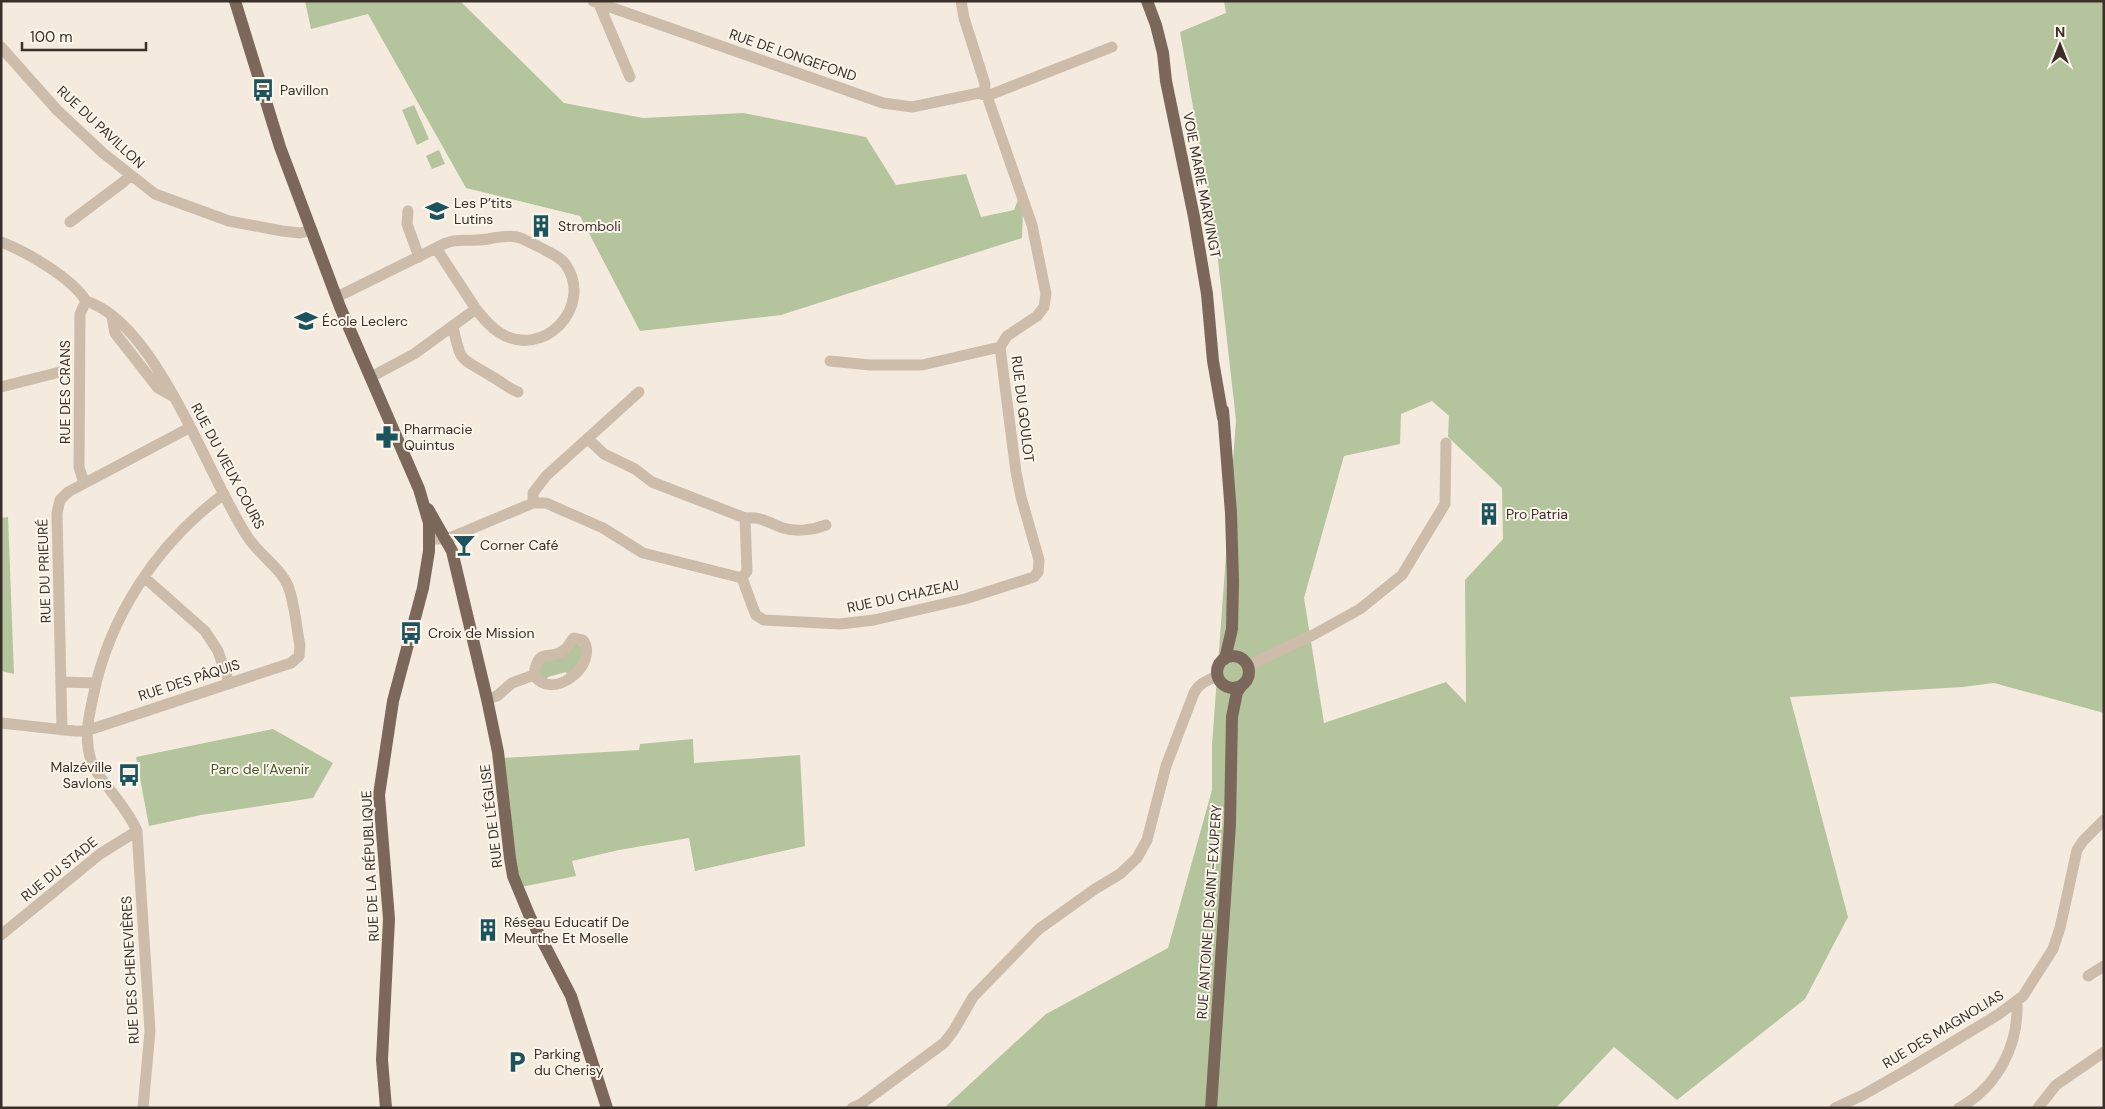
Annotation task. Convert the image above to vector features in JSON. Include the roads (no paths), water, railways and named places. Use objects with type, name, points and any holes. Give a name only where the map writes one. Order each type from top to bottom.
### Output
[{"type":"main road","points":[[235,1],[280,147],[336,297],[425,504]]},
{"type":"main road","name":"VOIE MARIE MARVINGT","points":[[1146,1],[1156,25],[1163,53],[1166,81],[1207,294],[1218,337],[1232,534],[1232,629],[1225,658]]},
{"type":"main road","name":"RUE DE LA RÉPUBLIQUE","points":[[386,1108],[382,1060],[389,918],[381,822],[380,784],[393,701],[420,602],[429,539],[425,504]]},
{"type":"main road","name":"RUE DE L'ÉGLISE","points":[[425,504],[447,539],[452,551],[498,752],[513,876],[530,917],[571,996],[607,1108]]},
{"type":"main road","name":"VOIE MARIE MARVINGT","points":[[1232,629],[1243,662]]},
{"type":"main road","points":[[1225,658],[1243,662],[1248,674],[1242,685],[1233,688],[1221,681],[1218,666],[1225,658]]},
{"type":"main road","name":"RUE ANTOINE DE SAINT-EXUPERY","points":[[1221,681],[1232,717]]},
{"type":"main road","name":"RUE ANTOINE DE SAINT-EXUPERY","points":[[1211,1108],[1230,824],[1232,717],[1237,692],[1242,685]]},
{"type":"street","name":"RUE DU GOULOT","points":[[961,1],[964,18],[985,84],[985,95],[1032,225],[1046,294],[1044,307],[1037,316],[1007,336],[1000,347],[1016,472],[1039,560],[1038,572]]},
{"type":"street","name":"RUE DE LONGEFOND","points":[[596,2],[883,103],[912,106],[979,93],[985,95],[1112,47]]},
{"type":"street","points":[[596,2],[630,77]]},
{"type":"street","name":"RUE DU PAVILLON","points":[[1,47],[57,110],[103,153],[155,194],[229,221],[300,233],[312,230]]},
{"type":"street","points":[[70,222],[130,176]]},
{"type":"street","points":[[408,211],[407,224],[420,256]]},
{"type":"street","points":[[336,297],[436,248],[458,239],[483,240],[517,235],[556,256],[566,264],[573,290],[569,313],[560,326],[542,337],[529,341],[501,334],[488,324],[476,309],[436,248]]},
{"type":"street","points":[[1,242],[20,249],[70,283],[80,291],[86,302]]},
{"type":"street","name":"RUE DU VIEUX COURS","points":[[86,302],[100,306],[112,317],[143,349],[168,384],[246,536],[287,584],[300,646],[299,656]]},
{"type":"street","name":"RUE DES CRANS","points":[[84,483],[79,466],[80,314],[86,302]]},
{"type":"street","points":[[371,377],[414,354],[476,309]]},
{"type":"street","points":[[453,327],[459,351],[465,361],[493,376],[508,389],[518,392]]},
{"type":"street","points":[[830,361],[870,365],[922,365],[1000,347]]},
{"type":"street","points":[[1,388],[60,372]]},
{"type":"street","points":[[533,503],[533,493],[546,476],[639,392]]},
{"type":"street","name":"RUE DU PRIEURÉ","points":[[62,730],[58,507],[64,495],[189,428]]},
{"type":"street","points":[[588,439],[604,454],[634,469],[652,482],[745,518],[755,517],[773,522],[784,528],[812,530],[826,525]]},
{"type":"street","points":[[1243,662],[1313,635],[1360,609],[1402,575],[1445,504],[1446,443]]},
{"type":"street","points":[[137,831],[129,815],[93,767],[86,731],[96,683],[105,651],[116,625],[135,590],[179,533],[224,494]]},
{"type":"street","points":[[429,539],[447,539],[533,503],[546,503],[603,528],[643,553],[742,578],[747,571],[745,518]]},
{"type":"street","name":"RUE DU CHAZEAU","points":[[742,578],[756,615],[764,620],[840,624],[874,620],[965,600],[1034,577],[1038,572]]},
{"type":"street","points":[[145,578],[204,631],[218,651],[229,683]]},
{"type":"street","points":[[574,638],[579,638],[586,644],[588,651],[586,658],[574,676],[567,681],[549,685],[542,683],[534,675],[538,661],[542,657],[564,652],[574,638]]},
{"type":"street","name":"RUE DES PÂQUIS","points":[[86,731],[291,663],[299,656]]},
{"type":"street","points":[[487,699],[497,696],[512,683],[534,675]]},
{"type":"street","points":[[852,1108],[861,1104],[944,1043],[954,1030],[973,997],[1039,929],[1095,889],[1120,874],[1137,858],[1147,840],[1169,759],[1194,693],[1197,687],[1204,682],[1221,681]]},
{"type":"street","points":[[62,682],[96,683]]},
{"type":"street","points":[[1,723],[86,731]]},
{"type":"street","name":"RUE DES MAGNOLIAS","points":[[1835,1108],[1863,1095],[2017,1002],[2034,982],[2053,949],[2060,928],[2077,850],[2083,841],[2104,820]]},
{"type":"street","name":"RUE DU STADE","points":[[1,935],[100,854],[137,831]]},
{"type":"street","name":"RUE DES CHENEVIÈRES","points":[[137,831],[150,1031],[143,1108]]},
{"type":"street","points":[[2088,976],[2104,966]]},
{"type":"street","points":[[1959,1108],[1982,1091],[2005,1060],[2012,1045],[2018,1021],[2017,1002]]},
{"type":"street","points":[[2038,1108],[2056,1085],[2104,1052]]},
{"type":"place","name":"Pavillon","points":[[263,90]]},
{"type":"place","name":"Les P’tits Lutins","points":[[437,211]]},
{"type":"place","name":"Stromboli","points":[[541,226]]},
{"type":"place","name":"École Leclerc","points":[[306,321]]},
{"type":"place","name":"Pharmacie Quintus","points":[[387,437]]},
{"type":"place","name":"Pro Patria","points":[[1489,514]]},
{"type":"place","name":"Corner Café","points":[[464,545]]},
{"type":"place","name":"Croix de Mission","points":[[411,633]]},
{"type":"place","name":"Malzéville Savlons","points":[[129,775]]},
{"type":"place","name":"Réseau Educatif De Meurthe Et Moselle","points":[[488,930]]},
{"type":"place","name":"Parking du Cherisy","points":[[517,1062]]},
{"type":"park label","name":"Parc de l’Avenir","points":[[260,769]]}]
